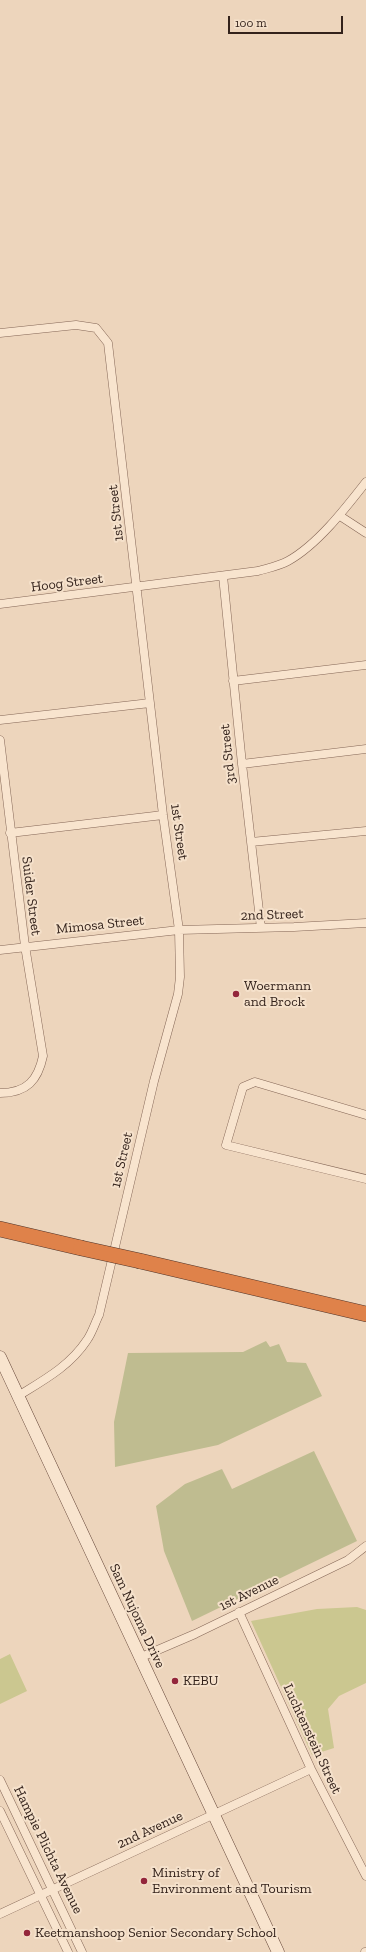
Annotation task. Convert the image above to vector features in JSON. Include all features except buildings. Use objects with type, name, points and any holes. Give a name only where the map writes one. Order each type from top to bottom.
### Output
[{"type":"highway","points":[[0,1229],[366,1314]]},
{"type":"main road","name":"Sam Nujoma Drive","points":[[0,1357],[139,1658],[278,1952]]},
{"type":"street","name":"1st Street","points":[[0,333],[76,325],[96,328],[108,343],[163,815],[179,930],[178,994],[154,1081],[99,1315],[88,1339],[73,1358],[51,1376],[18,1396]]},
{"type":"street","name":"Hoog Street","points":[[0,604],[258,571],[288,562],[316,539],[340,516],[366,482]]},
{"type":"street","points":[[340,516],[366,533]]},
{"type":"street","name":"3rd Street","points":[[223,576],[233,681],[261,928]]},
{"type":"street","points":[[233,681],[366,665]]},
{"type":"street","points":[[0,720],[150,703]]},
{"type":"street","name":"Suider Street","points":[[0,740],[10,833],[25,946],[43,1056],[41,1069],[34,1081],[20,1089],[0,1093]]},
{"type":"street","points":[[242,764],[366,749]]},
{"type":"street","points":[[10,833],[163,815]]},
{"type":"street","points":[[251,842],[366,831]]},
{"type":"street","name":"2nd Street","points":[[179,930],[366,923]]},
{"type":"street","name":"Mimosa Street","points":[[0,950],[179,930]]},
{"type":"street","points":[[366,1115],[255,1082],[243,1087],[226,1144],[366,1178]]},
{"type":"street","name":"1st Avenue","points":[[139,1658],[240,1612],[348,1560],[366,1546]]},
{"type":"street","name":"Luchtenstein Street","points":[[240,1612],[311,1769],[366,1876]]},
{"type":"street","name":"2nd Avenue","points":[[0,1914],[311,1769]]},
{"type":"street","name":"Hampie Plichta Avenue","points":[[0,1780],[82,1952]]},
{"type":"street","name":"Hampie Plichta Avenue","points":[[0,1811],[42,1895],[68,1952]]},
{"type":"shaded area","points":[[266,1341],[270,1347],[279,1344],[287,1362],[306,1363],[322,1396],[218,1445],[115,1467],[114,1422],[128,1353],[243,1352]]},
{"type":"shaded area","points":[[314,1451],[357,1541],[192,1621],[164,1551],[156,1506],[185,1484],[222,1469],[232,1489]]},
{"type":"shaded area","points":[[357,1607],[366,1610],[366,1683],[339,1696],[328,1709],[334,1748],[312,1755],[251,1621],[317,1609]]},
{"type":"shaded area","points":[[10,1654],[27,1691],[0,1704],[0,1659]]},
{"type":"place","name":"Woermann and Brock","points":[[236,994]]},
{"type":"place","name":"KEBU","points":[[175,1681]]},
{"type":"place","name":"Ministry of Environment and Tourism","points":[[144,1881]]},
{"type":"place","name":"Keetmanshoop Senior Secondary School","points":[[27,1933]]}]
